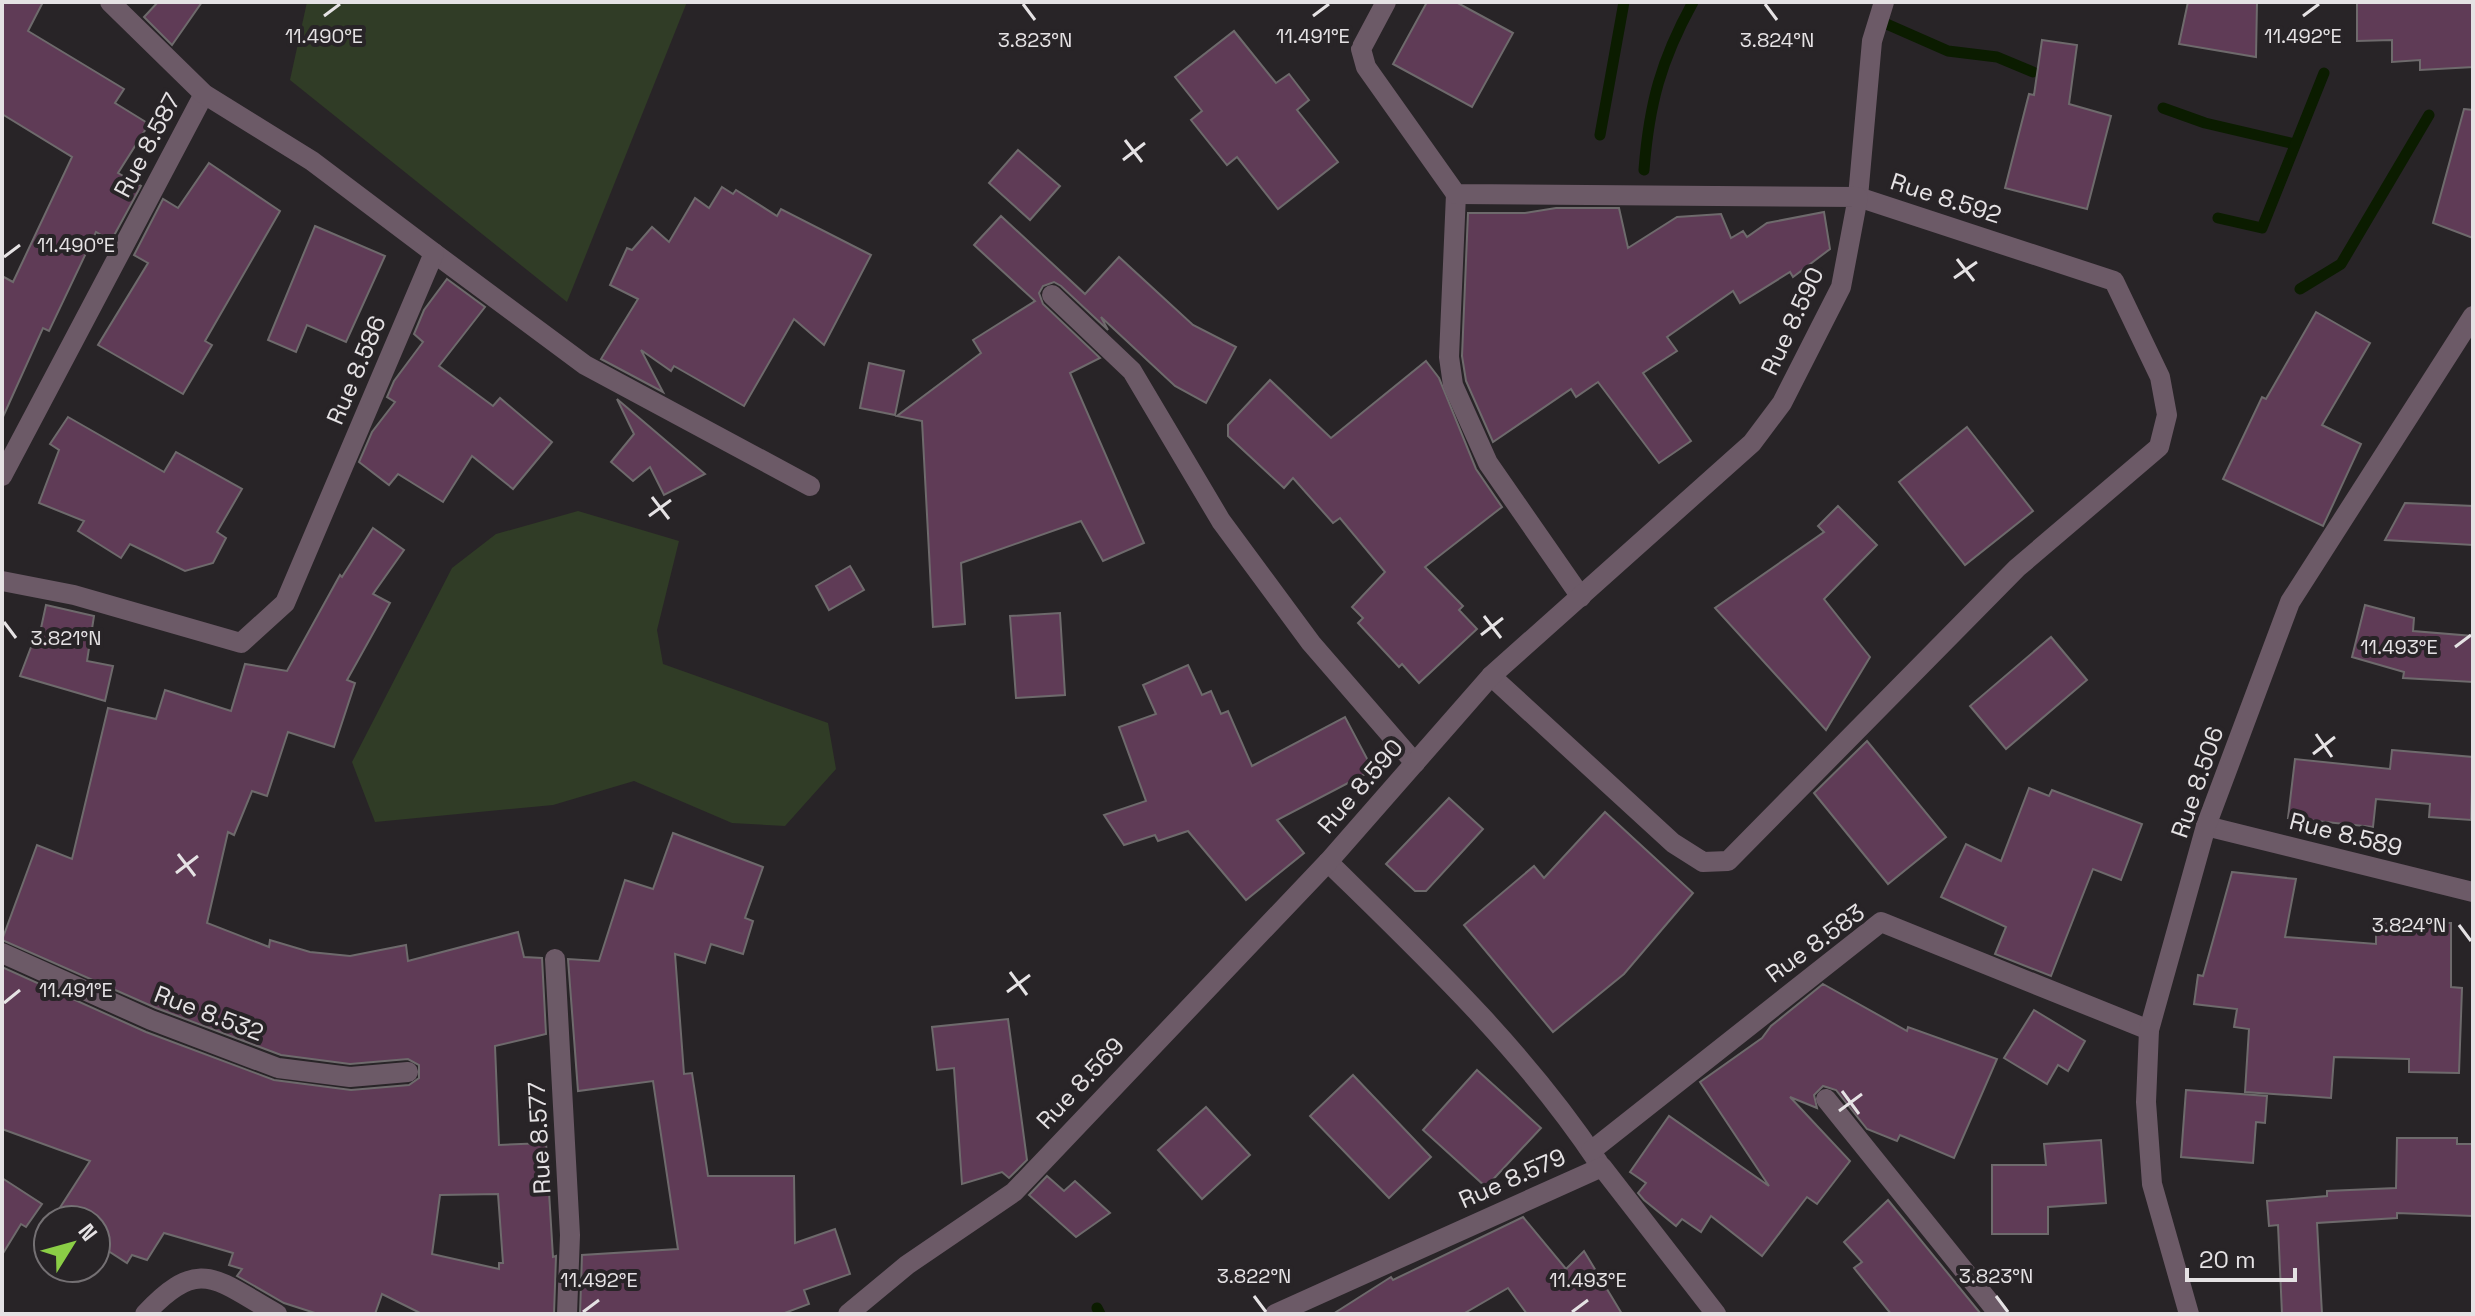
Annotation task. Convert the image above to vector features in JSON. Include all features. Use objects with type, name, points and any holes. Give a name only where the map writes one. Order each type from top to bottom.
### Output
[{"type":"street","points":[[110,2],[204,94],[312,161],[585,365],[810,486]]},
{"type":"street","points":[[1386,2],[1361,49],[1366,67],[1456,194],[1449,357],[1453,385],[1488,463],[1581,597]]},
{"type":"street","name":"Rue 8.592","points":[[1491,676],[1673,843],[1703,862],[1728,861],[2017,568],[2159,447],[2167,415],[2160,377],[2114,281],[1858,197],[1872,41],[1884,2]]},
{"type":"street","name":"Rue 8.587","points":[[2,476],[204,94]]},
{"type":"street","points":[[1456,194],[1858,197]]},
{"type":"street","name":"Rue 8.590","points":[[1328,862],[1491,676],[1752,443],[1782,403],[1841,287],[1858,197]]},
{"type":"street","name":"Rue 8.586","points":[[2,581],[74,595],[241,643],[285,603],[434,253]]},
{"type":"street","points":[[1052,295],[1132,371],[1221,521],[1311,643],[1415,763]]},
{"type":"street","name":"Rue 8.506","points":[[2189,1314],[2152,1184],[2146,1102],[2149,1030],[2206,826],[2290,602],[2473,316]]},
{"type":"street","name":"Rue 8.589","points":[[2206,826],[2473,892]]},
{"type":"street","points":[[1328,862],[1459,991],[1523,1062],[1596,1159]]},
{"type":"street","name":"Rue 8.569","points":[[848,1314],[907,1265],[1014,1192],[1328,862]]},
{"type":"street","name":"Rue 8.583","points":[[1596,1159],[1881,922],[2149,1030]]},
{"type":"street","name":"Rue 8.532","points":[[2,953],[151,1020],[278,1068],[350,1077],[408,1072]]},
{"type":"street","name":"Rue 8.577","points":[[555,959],[570,1235],[567,1314]]},
{"type":"street","points":[[1826,1099],[1999,1314]]},
{"type":"street","name":"Rue 8.579","points":[[1275,1314],[1596,1159],[1716,1314]]},
{"type":"street","points":[[145,1314],[168,1289],[188,1278],[214,1279],[277,1314]]},
{"type":"green space","points":[[307,2],[687,2],[567,302],[290,80]]},
{"type":"green space","points":[[578,511],[679,541],[657,630],[663,664],[828,723],[836,769],[785,826],[732,823],[634,781],[553,805],[375,822],[352,762],[452,568],[496,534]]},
{"type":"building","points":[[2,2],[43,2],[28,31],[124,89],[115,103],[149,124],[118,173],[141,186],[111,241],[96,232],[49,331],[43,328],[2,419],[2,276],[13,282],[72,157],[2,114]]},
{"type":"building","points":[[158,2],[202,2],[172,45],[144,17]]},
{"type":"building","points":[[1427,2],[1456,2],[1513,33],[1472,107],[1393,64]]},
{"type":"building","points":[[2188,2],[2257,2],[2256,57],[2179,44]]},
{"type":"building","points":[[2357,2],[2473,2],[2473,67],[2420,70],[2420,60],[2392,62],[2392,40],[2357,41]]},
{"type":"building","points":[[1234,31],[1276,83],[1289,74],[1309,100],[1297,110],[1338,162],[1278,209],[1237,157],[1227,165],[1191,120],[1202,111],[1175,77]]},
{"type":"building","points":[[2042,40],[2077,45],[2069,104],[2111,116],[2087,209],[2005,188],[2029,94],[2034,95]]},
{"type":"building","points":[[2464,109],[2473,110],[2473,238],[2433,223]]},
{"type":"building","points":[[1018,150],[1060,186],[1030,220],[989,183]]},
{"type":"building","points":[[209,163],[280,211],[205,341],[212,345],[183,394],[98,345],[148,263],[134,255],[163,199],[178,208]]},
{"type":"building","points":[[722,187],[733,194],[736,190],[777,216],[781,209],[871,255],[824,345],[794,319],[744,406],[674,366],[671,371],[641,350],[663,392],[601,359],[638,299],[610,285],[627,248],[632,250],[652,227],[669,242],[695,198],[709,208]]},
{"type":"building","points":[[1556,208],[1619,208],[1628,248],[1677,217],[1721,214],[1731,238],[1743,231],[1747,237],[1767,223],[1824,212],[1830,249],[1793,277],[1790,272],[1740,303],[1733,291],[1667,337],[1677,351],[1643,373],[1691,441],[1659,463],[1598,382],[1576,397],[1571,389],[1493,442],[1466,381],[1462,356],[1468,213],[1525,213]]},
{"type":"building","points":[[1001,216],[1085,294],[1119,257],[1193,325],[1236,347],[1206,403],[1175,386],[1101,317],[1108,330],[1061,286],[1054,282],[1043,286],[1039,293],[1043,304],[1100,358],[1070,373],[1144,543],[1103,561],[1081,521],[961,563],[965,624],[933,627],[922,421],[897,416],[981,353],[973,340],[1035,301],[974,245]]},
{"type":"building","points":[[315,226],[385,256],[346,342],[307,325],[296,352],[268,340]]},
{"type":"building","points":[[447,279],[485,307],[439,366],[493,406],[500,398],[552,442],[513,489],[472,456],[443,502],[398,474],[389,485],[359,462],[372,432],[395,402],[387,397],[394,381],[423,342],[414,334],[424,310]]},
{"type":"building","points":[[2316,312],[2370,343],[2322,425],[2361,444],[2323,526],[2223,479],[2262,397],[2266,399]]},
{"type":"building","points":[[1426,361],[1439,378],[1476,469],[1502,507],[1425,567],[1463,606],[1459,610],[1477,629],[1419,683],[1402,664],[1399,667],[1358,623],[1363,618],[1352,607],[1385,572],[1340,518],[1333,523],[1293,478],[1284,488],[1228,436],[1228,425],[1270,380],[1331,438]]},
{"type":"building","points":[[869,363],[904,371],[895,415],[860,408]]},
{"type":"building","points":[[617,399],[705,474],[664,495],[650,467],[633,481],[611,462],[634,434]]},
{"type":"building","points":[[68,417],[164,472],[176,452],[242,489],[217,532],[226,538],[213,563],[185,571],[130,544],[121,558],[78,531],[84,521],[39,503],[59,450],[50,444]]},
{"type":"building","points":[[1967,427],[2033,511],[1965,565],[1899,482]]},
{"type":"building","points":[[2405,503],[2473,506],[2473,545],[2385,540]]},
{"type":"building","points":[[1838,506],[1877,545],[1824,599],[1870,657],[1826,730],[1715,608],[1824,532],[1818,526]]},
{"type":"building","points":[[373,528],[404,550],[373,594],[390,603],[347,680],[355,683],[334,747],[288,732],[267,796],[252,791],[234,835],[228,832],[207,923],[269,947],[270,940],[310,952],[350,956],[406,945],[408,961],[518,932],[524,957],[542,958],[546,1034],[495,1046],[499,1145],[546,1143],[553,1257],[556,1256],[554,1314],[422,1314],[382,1294],[375,1314],[318,1314],[284,1303],[237,1276],[242,1269],[229,1265],[233,1253],[164,1233],[147,1260],[132,1255],[127,1263],[112,1253],[112,1204],[62,1204],[90,1161],[2,1129],[2,967],[146,1032],[274,1080],[351,1090],[409,1085],[419,1078],[419,1065],[408,1059],[350,1064],[281,1055],[156,1008],[2,940],[37,845],[72,859],[108,708],[156,719],[165,690],[231,711],[245,664],[287,671],[340,575],[342,577]],"holes":[[[498,1194],[503,1263],[499,1263],[499,1269],[432,1254],[440,1195]]]},
{"type":"building","points":[[850,566],[864,590],[829,610],[816,586]]},
{"type":"building","points":[[46,605],[94,616],[87,661],[113,666],[105,701],[20,676],[33,642],[38,642]]},
{"type":"building","points":[[2365,605],[2414,618],[2413,631],[2473,636],[2473,682],[2403,678],[2404,672],[2352,657]]},
{"type":"building","points":[[1060,613],[1065,695],[1016,698],[1010,616]]},
{"type":"building","points":[[2051,637],[2087,680],[2006,749],[1970,706]]},
{"type":"building","points":[[1188,665],[1202,695],[1211,691],[1221,714],[1228,711],[1252,766],[1345,717],[1373,770],[1277,820],[1304,853],[1246,900],[1188,831],[1158,841],[1155,835],[1124,845],[1104,815],[1146,801],[1119,727],[1156,714],[1143,685]]},
{"type":"building","points":[[1867,741],[1946,837],[1888,884],[1814,793]]},
{"type":"building","points":[[2392,750],[2473,757],[2471,820],[2429,817],[2430,804],[2376,799],[2373,827],[2288,818],[2295,759],[2390,769]]},
{"type":"building","points":[[2029,788],[2049,796],[2052,790],[2142,824],[2121,880],[2093,869],[2051,976],[1995,954],[2006,927],[1941,897],[1966,844],[2001,861]]},
{"type":"building","points":[[1449,798],[1483,829],[1426,891],[1415,891],[1386,864]]},
{"type":"building","points":[[1605,812],[1693,893],[1624,974],[1553,1032],[1464,925],[1534,866],[1544,878]]},
{"type":"building","points":[[673,833],[763,867],[745,918],[753,921],[743,954],[711,944],[705,963],[675,954],[684,1074],[692,1073],[708,1176],[794,1176],[795,1243],[835,1229],[850,1274],[804,1290],[809,1304],[782,1314],[580,1314],[582,1255],[678,1249],[653,1081],[578,1091],[568,959],[599,961],[625,880],[653,889]]},
{"type":"building","points":[[2232,872],[2296,879],[2285,937],[2376,944],[2376,923],[2451,923],[2451,987],[2462,988],[2459,1073],[2409,1072],[2409,1059],[2334,1057],[2331,1098],[2245,1092],[2249,1029],[2234,1027],[2237,1009],[2194,1004],[2198,975],[2203,976]]},
{"type":"building","points":[[1823,984],[1907,1031],[1908,1027],[1997,1059],[1954,1158],[1900,1135],[1897,1141],[1867,1129],[1836,1090],[1823,1086],[1814,1095],[1817,1108],[1790,1097],[1850,1161],[1817,1204],[1807,1197],[1762,1256],[1711,1216],[1701,1232],[1682,1219],[1676,1226],[1638,1193],[1646,1183],[1630,1172],[1669,1116],[1769,1186],[1700,1082],[1762,1038],[1771,1026]]},
{"type":"building","points":[[2034,1010],[2085,1041],[2068,1071],[2058,1065],[2047,1084],[2004,1058]]},
{"type":"building","points":[[1008,1019],[1027,1160],[1009,1178],[1002,1172],[962,1184],[954,1068],[937,1070],[932,1027]]},
{"type":"building","points":[[1477,1070],[1541,1128],[1486,1187],[1423,1130]]},
{"type":"building","points":[[1353,1075],[1431,1157],[1389,1198],[1310,1116]]},
{"type":"building","points":[[2186,1090],[2267,1096],[2265,1123],[2256,1122],[2253,1163],[2181,1157]]},
{"type":"building","points":[[1206,1107],[1250,1155],[1202,1199],[1158,1150]]},
{"type":"building","points":[[2397,1138],[2457,1138],[2457,1144],[2473,1144],[2473,1216],[2397,1213],[2397,1218],[2317,1223],[2322,1314],[2282,1314],[2278,1225],[2269,1226],[2267,1201],[2327,1196],[2327,1191],[2396,1188]]},
{"type":"building","points":[[2101,1140],[2106,1203],[2048,1207],[2048,1234],[1992,1234],[1992,1165],[2046,1165],[2044,1144]]},
{"type":"building","points":[[1047,1176],[1064,1191],[1075,1181],[1110,1213],[1076,1237],[1029,1195]]},
{"type":"building","points":[[2,1178],[42,1204],[32,1204],[32,1218],[26,1227],[21,1224],[2,1255]]},
{"type":"building","points":[[1888,1200],[1981,1314],[1891,1314],[1854,1268],[1862,1262],[1844,1242]]},
{"type":"building","points":[[1523,1217],[1566,1269],[1584,1251],[1622,1314],[1527,1314],[1508,1288],[1463,1314],[1333,1314],[1391,1277],[1393,1280]]},
{"type":"waterway","points":[[1600,135],[1624,2]]},
{"type":"waterway","points":[[1644,170],[1658,83],[1693,2]]},
{"type":"waterway","points":[[1882,22],[1948,51],[1997,57],[2033,72]]},
{"type":"waterway","points":[[2218,218],[2262,228],[2324,73]]},
{"type":"waterway","points":[[2163,108],[2205,123],[2295,144]]},
{"type":"waterway","points":[[2300,289],[2341,264],[2429,115]]},
{"type":"waterway","points":[[1097,1308],[1100,1314]]}]
